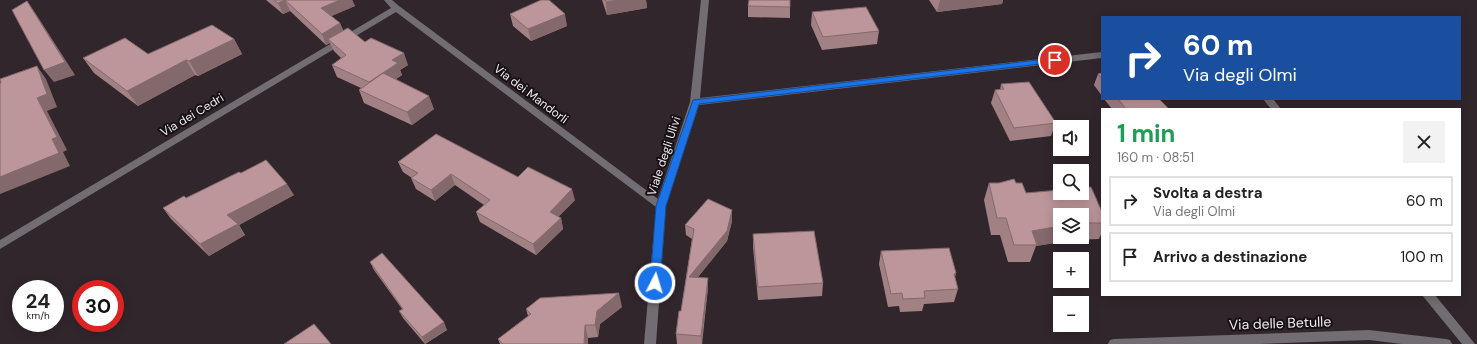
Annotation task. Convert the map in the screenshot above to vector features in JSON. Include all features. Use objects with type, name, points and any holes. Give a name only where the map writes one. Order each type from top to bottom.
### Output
[{"type":"street","name":"Via dei Mandorli","points":[[388,0],[396,8],[661,206]]},
{"type":"street","name":"Viale degli Ulivi","points":[[650,344],[661,206],[696,102],[705,0]]},
{"type":"street","name":"Via dei Cedri","points":[[0,245],[396,8]]},
{"type":"street","points":[[696,102],[1101,55]]},
{"type":"street","points":[[1269,100],[1275,108]]},
{"type":"street","points":[[1429,296],[1468,344]]},
{"type":"street","name":"Via delle Betulle","points":[[1114,344],[1369,335],[1446,344]]},
{"type":"building","points":[[274,0],[285,0],[278,3]]},
{"type":"building","points":[[285,0],[340,0],[321,8],[340,23],[322,34]]},
{"type":"building","points":[[541,0],[549,0],[565,14],[528,29],[510,14]]},
{"type":"building","points":[[605,0],[618,0],[606,2]]},
{"type":"building","points":[[749,0],[790,0],[790,7],[748,6]]},
{"type":"building","points":[[27,1],[65,62],[44,70],[12,10]]},
{"type":"building","points":[[866,7],[879,31],[823,37],[812,12]]},
{"type":"building","points":[[212,25],[234,39],[189,61],[186,60],[127,91],[83,58],[125,38],[148,54]]},
{"type":"building","points":[[348,28],[365,42],[371,38],[404,53],[392,60],[398,63],[369,82],[332,65],[346,55],[328,39]]},
{"type":"building","points":[[37,66],[47,94],[37,98],[57,137],[52,139],[59,153],[0,177],[0,79]]},
{"type":"building","points":[[383,73],[429,96],[407,112],[359,90]]},
{"type":"building","points":[[1029,82],[1054,120],[1053,123],[1014,128],[995,90],[1004,89],[1001,84]]},
{"type":"building","points":[[1119,100],[1160,100],[1168,108],[1125,108]]},
{"type":"building","points":[[436,134],[518,177],[528,167],[572,189],[550,212],[561,218],[533,244],[476,212],[490,200],[451,174],[431,190],[411,178],[418,173],[398,162]]},
{"type":"building","points":[[266,160],[287,184],[227,215],[238,224],[200,244],[163,208],[184,196],[186,198]]},
{"type":"building","points":[[1014,179],[1016,183],[1022,183],[1026,193],[1053,191],[1053,200],[1089,200],[1089,187],[1091,187],[1101,210],[1101,223],[1089,223],[1089,208],[1053,208],[1053,227],[1032,231],[1037,245],[1014,245],[1006,218],[997,218],[989,183],[999,183]]},
{"type":"building","points":[[708,199],[732,210],[727,231],[689,277],[708,278],[701,336],[676,334],[694,229],[685,225]]},
{"type":"building","points":[[814,231],[823,283],[758,287],[753,234]]},
{"type":"building","points":[[949,248],[956,273],[954,274],[958,289],[924,291],[925,298],[903,299],[902,293],[891,294],[881,251]]},
{"type":"building","points":[[382,253],[444,322],[422,337],[399,311],[403,309],[370,262]]},
{"type":"building","points":[[619,293],[597,311],[595,325],[585,325],[584,344],[503,344],[498,339],[531,314],[526,309],[540,298]]},
{"type":"building","points":[[314,324],[331,344],[284,344]]},
{"type":"route","points":[[655,283],[661,206],[696,102],[1055,60]]}]
